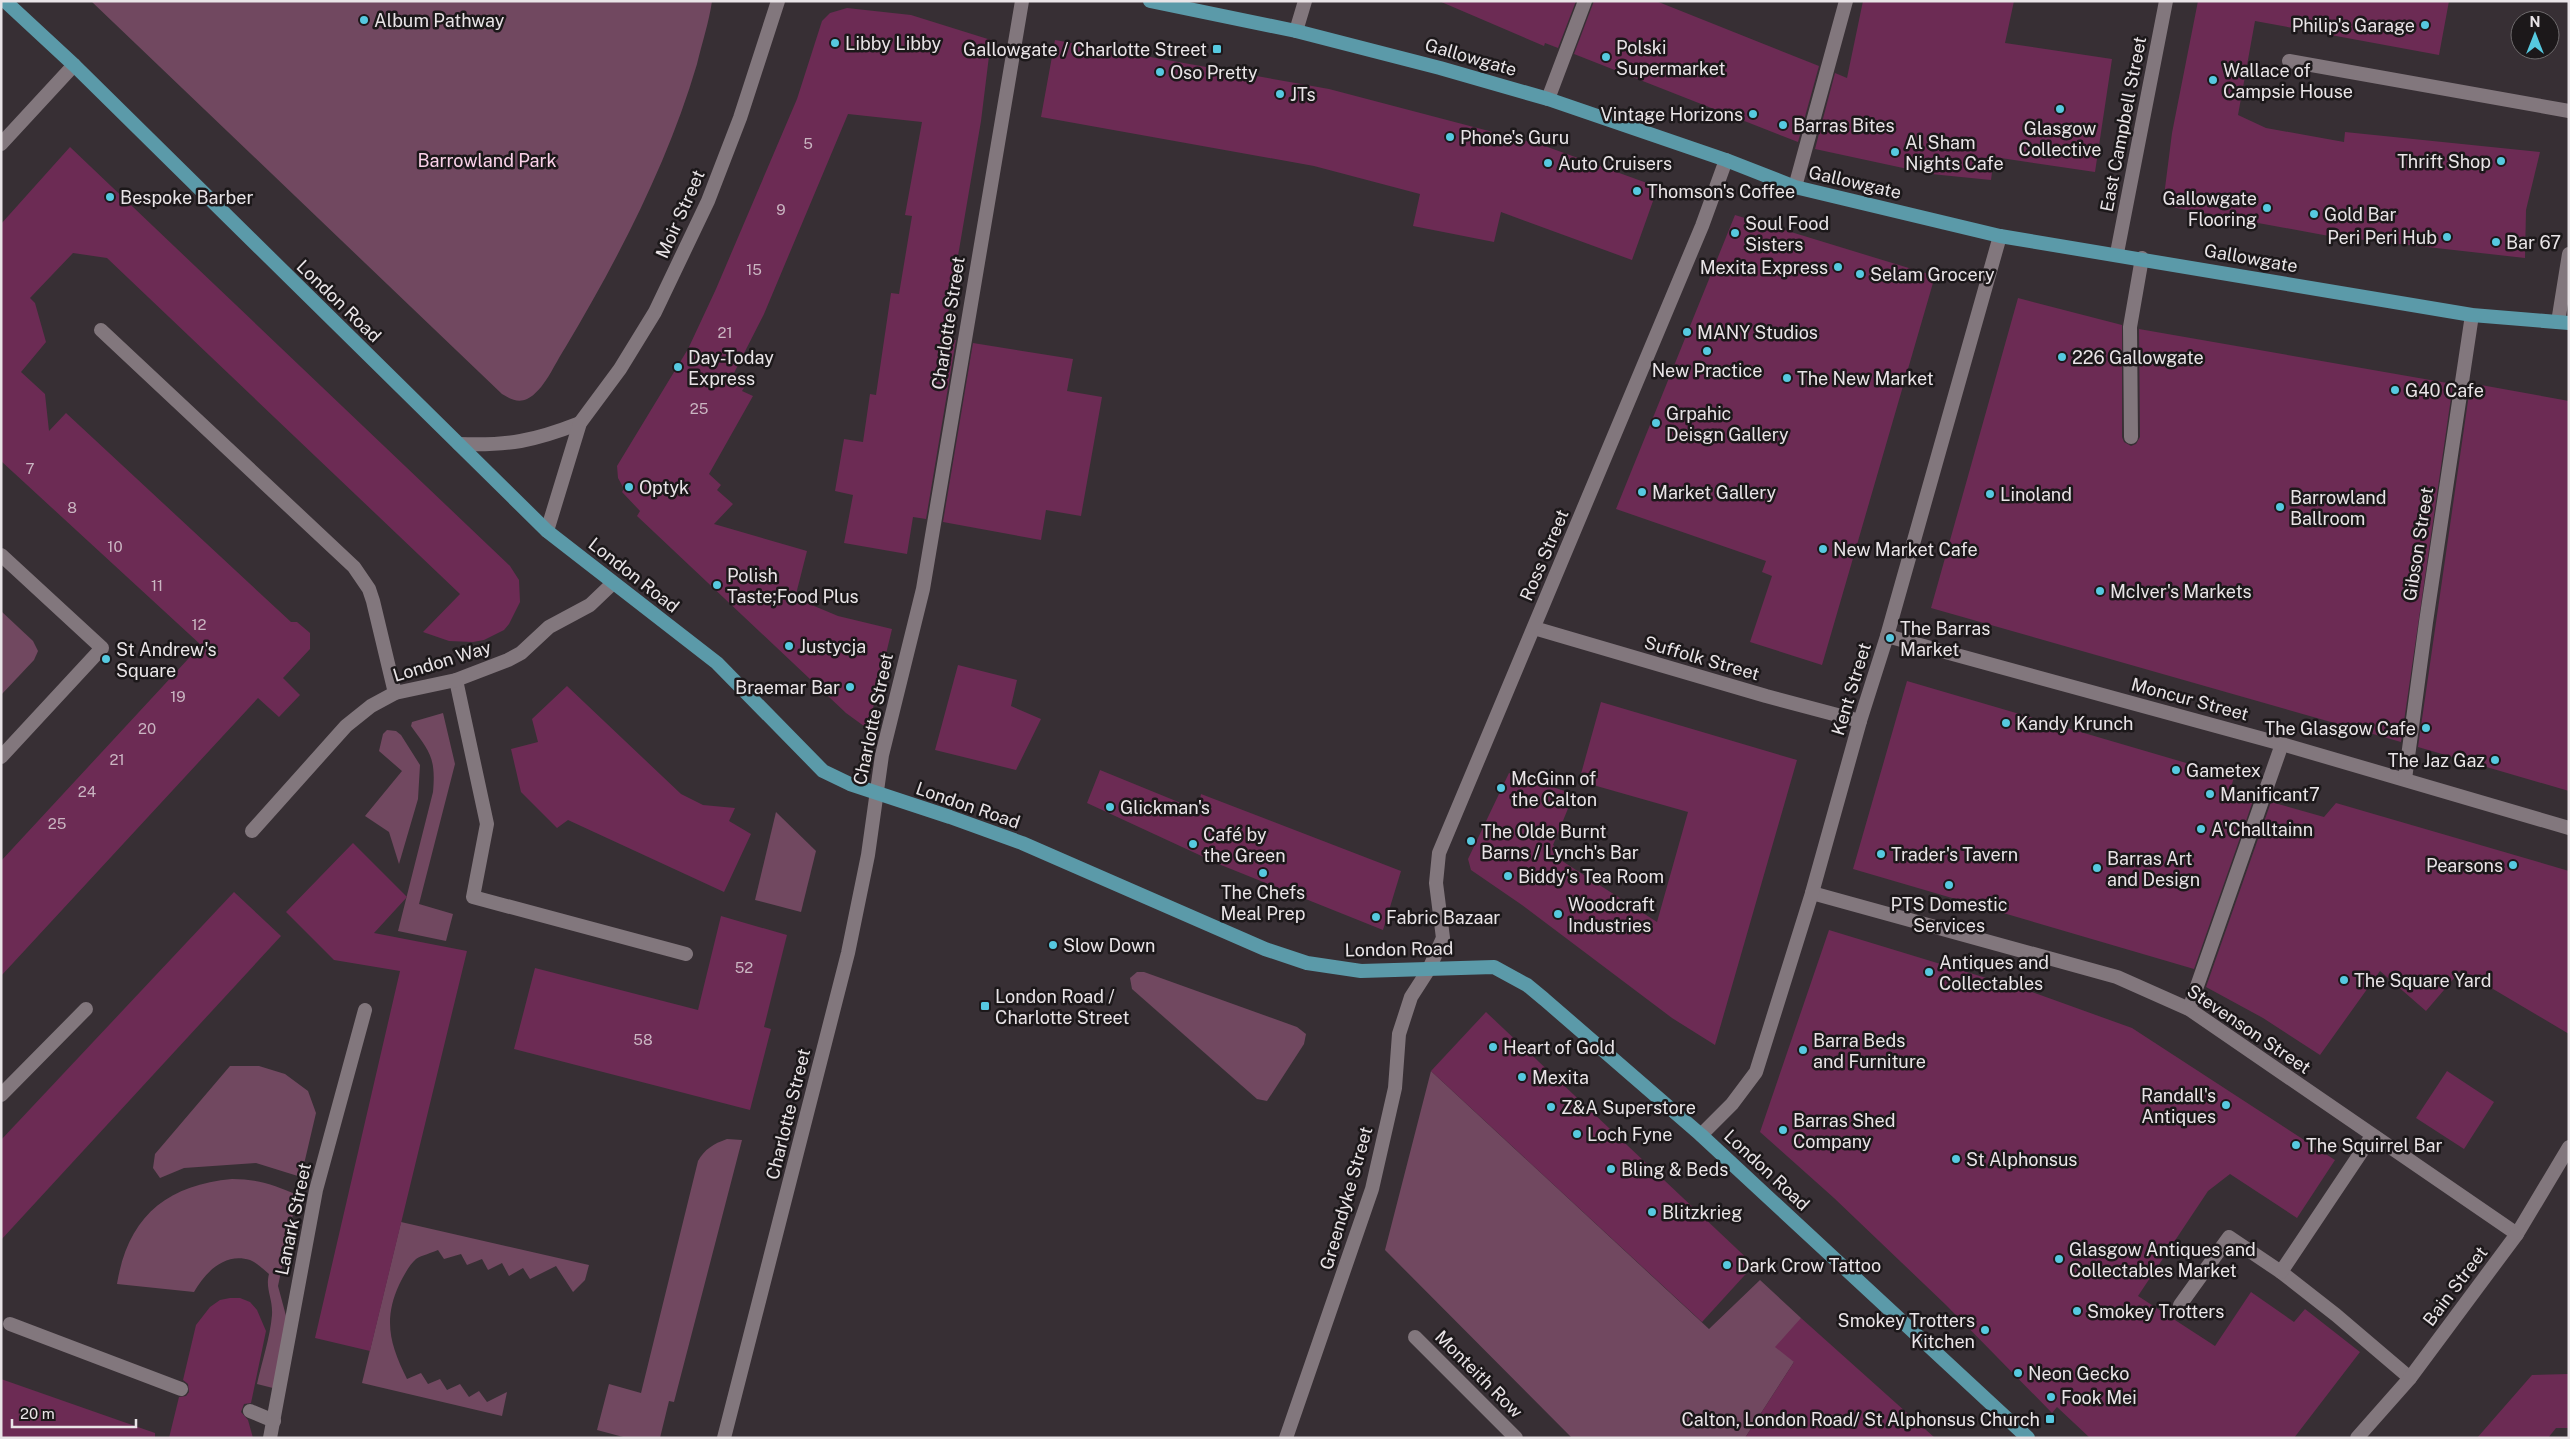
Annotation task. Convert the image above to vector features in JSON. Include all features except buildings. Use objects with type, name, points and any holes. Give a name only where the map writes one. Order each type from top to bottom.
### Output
[{"type":"main road","name":"London Road","points":[[5,1],[74,65],[547,531],[612,584],[717,663],[823,771],[875,792],[1022,843],[1265,949],[1308,963],[1360,971],[1494,967],[1510,975],[1544,999],[1701,1134],[2028,1438]]},
{"type":"main road","name":"Gallowgate","points":[[1150,1],[1296,31],[1440,68],[1548,99],[1726,160],[1794,187],[2000,236],[2142,258],[2472,315],[2564,323]]},
{"type":"street","name":"Moir Street","points":[[547,531],[580,424],[620,369],[655,312],[684,256],[708,201],[740,118],[778,1]]},
{"type":"street","name":"Charlotte Street","points":[[724,1438],[848,954],[868,855],[875,792],[923,589],[1022,1]]},
{"type":"street","points":[[1296,31],[1305,1]]},
{"type":"street","points":[[1548,99],[1585,1]]},
{"type":"street","points":[[1794,187],[1846,1]]},
{"type":"street","name":"East Campbell Street","points":[[2118,254],[2166,1]]},
{"type":"street","points":[[2289,61],[2569,111]]},
{"type":"street","points":[[1,144],[74,65]]},
{"type":"street","name":"Ross Street","points":[[1429,969],[1443,938],[1436,883],[1439,853],[1702,226],[1726,160]]},
{"type":"street","name":"Kent Street","points":[[1701,1134],[1732,1104],[1756,1072],[1812,893],[1860,721],[1888,636],[2000,236]]},
{"type":"street","points":[[2564,323],[2569,254]]},
{"type":"street","points":[[2131,436],[2130,327],[2142,258]]},
{"type":"street","name":"Gibson Street","points":[[2405,779],[2424,631],[2472,315]]},
{"type":"street","points":[[101,330],[343,555],[358,572],[369,589],[373,601],[395,693]]},
{"type":"street","points":[[459,444],[493,446],[528,441],[580,424]]},
{"type":"street","points":[[1,554],[102,648],[1,757]]},
{"type":"street","name":"London Way","points":[[252,831],[346,726],[371,706],[395,693],[456,680],[494,667],[521,653],[549,626],[590,604],[612,584]]},
{"type":"street","name":"Suffolk Street","points":[[1534,628],[1860,721]]},
{"type":"street","name":"Moncur Street","points":[[1888,636],[2282,744],[2569,828]]},
{"type":"street","points":[[456,680],[487,824],[473,897],[686,954]]},
{"type":"street","points":[[2189,1009],[2282,744]]},
{"type":"street","name":"Stevenson Street","points":[[1812,893],[2117,977],[2189,1009],[2517,1234]]},
{"type":"street","name":"Greendyke Street","points":[[1286,1438],[1372,1189],[1395,1088],[1399,1034],[1411,997],[1429,969]]},
{"type":"street","points":[[1,1095],[86,1009]]},
{"type":"street","name":"Lanark Street","points":[[270,1438],[316,1190],[366,1010]]},
{"type":"street","points":[[2281,1272],[2372,1136]]},
{"type":"street","name":"Bain Street","points":[[2357,1438],[2410,1378],[2517,1234],[2569,1147]]},
{"type":"street","points":[[2180,1304],[2229,1237],[2281,1272],[2336,1315],[2410,1378]]},
{"type":"street","points":[[10,1324],[181,1389]]},
{"type":"street","name":"Monteith Row","points":[[1415,1337],[1516,1438]]},
{"type":"street","points":[[250,1410],[274,1421]]},
{"type":"green space","name":"Barrowland Park","points":[[91,1],[712,1],[697,64],[685,101],[672,138],[640,210],[604,280],[549,376],[539,390],[527,399],[520,401],[502,394]]},
{"type":"green space","points":[[1,611],[33,641],[38,651],[34,660],[1,695]]},
{"type":"green space","points":[[443,713],[455,764],[419,904],[453,914],[446,941],[398,931],[433,792],[434,780],[430,756],[423,742],[411,726],[412,722]]},
{"type":"green space","points":[[387,730],[396,731],[401,735],[420,765],[418,799],[399,864],[389,832],[365,816],[402,771],[379,751],[383,734]]},
{"type":"green space","points":[[776,812],[816,851],[801,912],[755,900]]},
{"type":"green space","points":[[1137,972],[1144,972],[1297,1027],[1306,1034],[1304,1044],[1267,1101],[1257,1099],[1132,989],[1130,978]]},
{"type":"green space","points":[[230,1066],[259,1066],[285,1074],[308,1091],[316,1113],[301,1177],[256,1163],[184,1168],[160,1178],[153,1168],[155,1154]]},
{"type":"green space","points":[[1431,1071],[1709,1329],[1760,1280],[1801,1318],[1794,1362],[1745,1438],[1572,1438],[1385,1250]]},
{"type":"green space","points":[[727,1139],[742,1140],[674,1402],[669,1401],[660,1438],[627,1438],[597,1430],[609,1384],[641,1393],[698,1161],[710,1147]]},
{"type":"green space","points":[[232,1179],[266,1183],[297,1195],[278,1286],[289,1327],[277,1389],[257,1384],[270,1332],[272,1309],[268,1284],[269,1274],[255,1263],[241,1258],[224,1262],[210,1271],[194,1292],[117,1284],[122,1260],[130,1240],[141,1223],[154,1209],[170,1197],[188,1189],[209,1182]]},
{"type":"green space","points":[[401,1222],[589,1265],[585,1280],[573,1292],[556,1266],[530,1279],[523,1268],[509,1276],[502,1263],[488,1270],[482,1259],[467,1265],[461,1254],[444,1259],[438,1250],[416,1259],[404,1275],[394,1298],[390,1321],[396,1355],[407,1379],[421,1373],[428,1384],[440,1379],[447,1390],[460,1384],[469,1397],[479,1391],[487,1402],[507,1392],[502,1416],[362,1383]]},
{"type":"place","name":"Album Pathway","points":[[364,20]]},
{"type":"place","name":"Philip's Garage","points":[[2425,25]]},
{"type":"place","name":"Libby Libby","points":[[835,43]]},
{"type":"place","name":"Gallowgate / Charlotte Street","points":[[1217,49]]},
{"type":"place","name":"Polski Supermarket","points":[[1606,57]]},
{"type":"place","name":"Oso Pretty","points":[[1160,72]]},
{"type":"place","name":"Wallace of Campsie House","points":[[2213,80]]},
{"type":"place","name":"JTs","points":[[1280,94]]},
{"type":"place","name":"Glasgow Collective","points":[[2060,109]]},
{"type":"place","name":"Vintage Horizons","points":[[1753,114]]},
{"type":"place","name":"Barras Bites","points":[[1783,125]]},
{"type":"place","name":"Phone's Guru","points":[[1450,137]]},
{"type":"place","name":"Al Sham Nights Cafe","points":[[1895,152]]},
{"type":"place","name":"Thrift Shop","points":[[2501,161]]},
{"type":"place","name":"Auto Cruisers","points":[[1548,163]]},
{"type":"place","name":"Thomson's Coffee","points":[[1637,191]]},
{"type":"place","name":"Bespoke Barber","points":[[110,197]]},
{"type":"place","name":"Gallowgate Flooring","points":[[2267,208]]},
{"type":"place","name":"Gold Bar","points":[[2314,214]]},
{"type":"place","name":"Soul Food Sisters","points":[[1735,233]]},
{"type":"place","name":"Peri Peri Hub","points":[[2447,237]]},
{"type":"place","name":"Bar 67","points":[[2496,242]]},
{"type":"place","name":"Mexita Express","points":[[1838,267]]},
{"type":"place","name":"Selam Grocery","points":[[1860,274]]},
{"type":"place","name":"MANY Studios","points":[[1687,332]]},
{"type":"place","name":"New Practice","points":[[1707,351]]},
{"type":"place","name":"226 Gallowgate","points":[[2062,357]]},
{"type":"place","name":"Day-Today Express","points":[[678,367]]},
{"type":"place","name":"The New Market","points":[[1787,378]]},
{"type":"place","name":"G40 Cafe","points":[[2395,390]]},
{"type":"place","name":"Grpahic Deisgn Gallery","points":[[1656,423]]},
{"type":"place","name":"Optyk","points":[[629,487]]},
{"type":"place","name":"Market Gallery","points":[[1642,492]]},
{"type":"place","name":"Linoland","points":[[1990,494]]},
{"type":"place","name":"Barrowland Ballroom","points":[[2280,507]]},
{"type":"place","name":"New Market Cafe","points":[[1823,549]]},
{"type":"place","name":"Polish Taste;Food Plus","points":[[717,585]]},
{"type":"place","name":"McIver's Markets","points":[[2100,591]]},
{"type":"place","name":"The Barras Market","points":[[1890,638]]},
{"type":"place","name":"Justycja","points":[[789,646]]},
{"type":"place","name":"St Andrew's Square","points":[[106,659]]},
{"type":"place","name":"Braemar Bar","points":[[850,687]]},
{"type":"place","name":"Kandy Krunch","points":[[2006,723]]},
{"type":"place","name":"The Glasgow Cafe","points":[[2426,728]]},
{"type":"place","name":"The Jaz Gaz","points":[[2495,760]]},
{"type":"place","name":"Gametex","points":[[2176,770]]},
{"type":"place","name":"McGinn of the Calton","points":[[1501,788]]},
{"type":"place","name":"Manificant7","points":[[2210,794]]},
{"type":"place","name":"Glickman's","points":[[1110,807]]},
{"type":"place","name":"A'Challtainn","points":[[2201,829]]},
{"type":"place","name":"The Olde Burnt Barns / Lynch's Bar","points":[[1471,841]]},
{"type":"place","name":"Café by the Green","points":[[1193,844]]},
{"type":"place","name":"Trader's Tavern","points":[[1881,854]]},
{"type":"place","name":"Pearsons","points":[[2513,865]]},
{"type":"place","name":"Barras Art and Design","points":[[2097,868]]},
{"type":"place","name":"The Chefs Meal Prep","points":[[1263,873]]},
{"type":"place","name":"Biddy's Tea Room","points":[[1508,876]]},
{"type":"place","name":"PTS Domestic Services","points":[[1949,885]]},
{"type":"place","name":"Woodcraft Industries","points":[[1558,914]]},
{"type":"place","name":"Fabric Bazaar","points":[[1376,917]]},
{"type":"place","name":"Slow Down","points":[[1053,945]]},
{"type":"place","name":"Antiques and Collectables","points":[[1929,972]]},
{"type":"place","name":"The Square Yard","points":[[2344,980]]},
{"type":"place","name":"London Road / Charlotte Street","points":[[985,1006]]},
{"type":"place","name":"Heart of Gold","points":[[1493,1047]]},
{"type":"place","name":"Barra Beds and Furniture","points":[[1803,1050]]},
{"type":"place","name":"Mexita","points":[[1522,1077]]},
{"type":"place","name":"Randall's Antiques","points":[[2226,1105]]},
{"type":"place","name":"Z&A Superstore","points":[[1551,1107]]},
{"type":"place","name":"Barras Shed Company","points":[[1783,1130]]},
{"type":"place","name":"Loch Fyne","points":[[1577,1134]]},
{"type":"place","name":"The Squirrel Bar","points":[[2296,1145]]},
{"type":"place","name":"St Alphonsus","points":[[1956,1159]]},
{"type":"place","name":"Bling & Beds","points":[[1611,1169]]},
{"type":"place","name":"Blitzkrieg","points":[[1652,1212]]},
{"type":"place","name":"Glasgow Antiques and Collectables Market","points":[[2059,1259]]},
{"type":"place","name":"Dark Crow Tattoo","points":[[1727,1265]]},
{"type":"place","name":"Smokey Trotters","points":[[2077,1311]]},
{"type":"place","name":"Smokey Trotters Kitchen","points":[[1985,1330]]},
{"type":"place","name":"Neon Gecko","points":[[2018,1373]]},
{"type":"place","name":"Fook Mei","points":[[2051,1397]]},
{"type":"place","name":"Calton, London Road/ St Alphonsus Church","points":[[2050,1419]]}]
